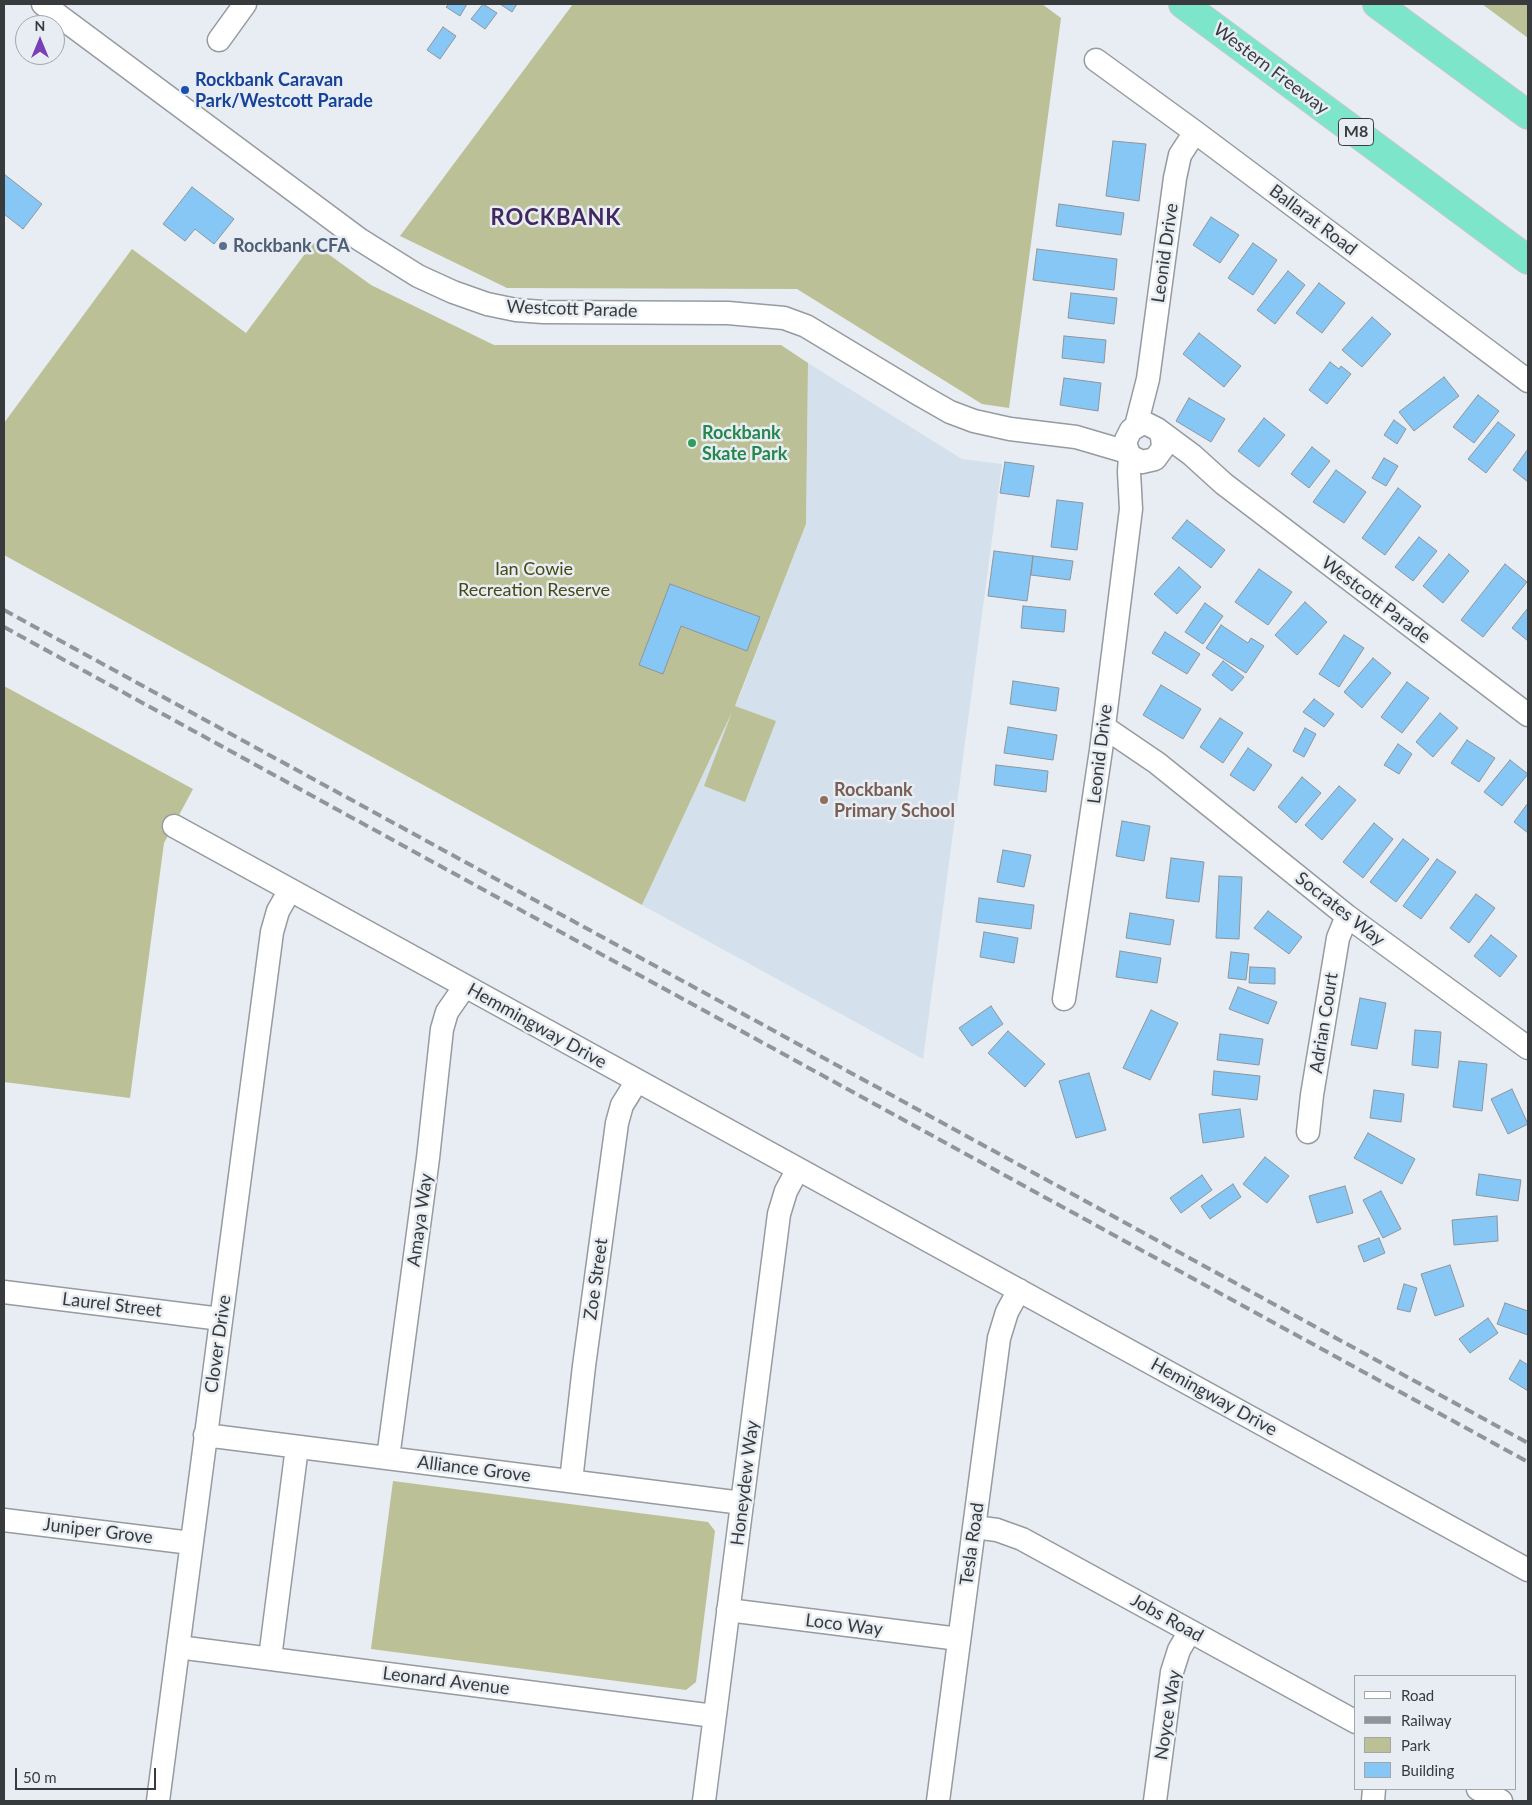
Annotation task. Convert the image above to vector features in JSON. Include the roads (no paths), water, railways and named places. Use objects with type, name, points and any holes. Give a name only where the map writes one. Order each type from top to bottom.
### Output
[{"type":"highway","name":"Western Freeway","points":[[1183,4],[1528,260]]},
{"type":"highway","points":[[1377,4],[1528,115]]},
{"type":"street","name":"Westcott Parade","points":[[43,4],[359,238],[418,276],[453,292],[486,304],[543,312],[728,313],[759,314],[784,318],[806,326],[950,412],[974,421],[1076,437],[1129,454]]},
{"type":"street","points":[[219,40],[245,4]]},
{"type":"street","name":"Ballarat Road","points":[[1096,60],[1528,381]]},
{"type":"street","name":"Leonid Drive","points":[[1146,429],[1148,379],[1175,178],[1180,155],[1195,132]]},
{"type":"street","name":"Westcott Parade","points":[[1076,437],[1118,434],[1146,429],[1174,441],[1224,484],[1528,715]]},
{"type":"street","points":[[1146,429],[1163,442],[1163,448],[1156,458],[1142,462],[1129,454],[1126,440],[1146,429]]},
{"type":"street","name":"Leonid Drive","points":[[1064,999],[1101,750],[1131,509],[1129,454]]},
{"type":"street","name":"Westcott Parade","points":[[1156,458],[1176,463],[1224,484]]},
{"type":"street","name":"Leonid Drive","points":[[1131,509],[1136,494],[1156,458]]},
{"type":"street","name":"Socrates Way","points":[[1104,728],[1157,763],[1347,916],[1528,1048]]},
{"type":"street","name":"Socrates Way","points":[[1101,750],[1118,752],[1149,764],[1157,763]]},
{"type":"street","name":"Hemmingway Drive","points":[[174,826],[900,1225]]},
{"type":"street","name":"Clover Drive","points":[[158,1801],[272,932],[278,912],[290,890]]},
{"type":"street","name":"Adrian Court","points":[[1308,1132],[1312,1095],[1338,938],[1347,916]]},
{"type":"street","name":"Amaya Way","points":[[388,1458],[427,1168],[442,1029],[447,1012],[464,986]]},
{"type":"street","name":"Zoe Street","points":[[570,1481],[617,1123],[622,1105],[637,1081]]},
{"type":"street","name":"Honeydew Way","points":[[704,1801],[779,1214],[786,1191],[798,1169]]},
{"type":"street","name":"Hemingway Drive","points":[[900,1225],[1528,1570]]},
{"type":"street","name":"Tesla Road","points":[[938,1801],[999,1338],[1007,1312],[1019,1290]]},
{"type":"street","name":"Laurel Street","points":[[4,1292],[221,1319]]},
{"type":"street","name":"Alliance Grove","points":[[206,1435],[742,1503]]},
{"type":"street","points":[[270,1658],[297,1447]]},
{"type":"street","name":"Juniper Grove","points":[[4,1520],[192,1543]]},
{"type":"street","name":"Jobs Road","points":[[974,1527],[996,1530],[1022,1538],[1354,1721]]},
{"type":"street","name":"Loco Way","points":[[728,1610],[959,1639]]},
{"type":"street","name":"Noyce Way","points":[[1155,1801],[1172,1672],[1179,1650],[1190,1630]]},
{"type":"street","name":"Leonard Avenue","points":[[178,1646],[714,1716]]},
{"type":"street","points":[[1480,1790],[1501,1801]]},
{"type":"railway","points":[[4,610],[1528,1443]]},
{"type":"railway","points":[[4,627],[1528,1462]]},
{"type":"place","name":"Rockbank Caravan Park/Westcott Parade","points":[[185,90]]},
{"type":"place","name":"Rockbank CFA","points":[[223,246]]},
{"type":"place","name":"Rockbank Skate Park","points":[[692,443]]},
{"type":"place","name":"Rockbank Primary School","points":[[824,800]]},
{"type":"district","name":"ROCKBANK","points":[[556,218]]},
{"type":"park label","name":"Ian Cowie Recreation Reserve","points":[[534,579]]}]
